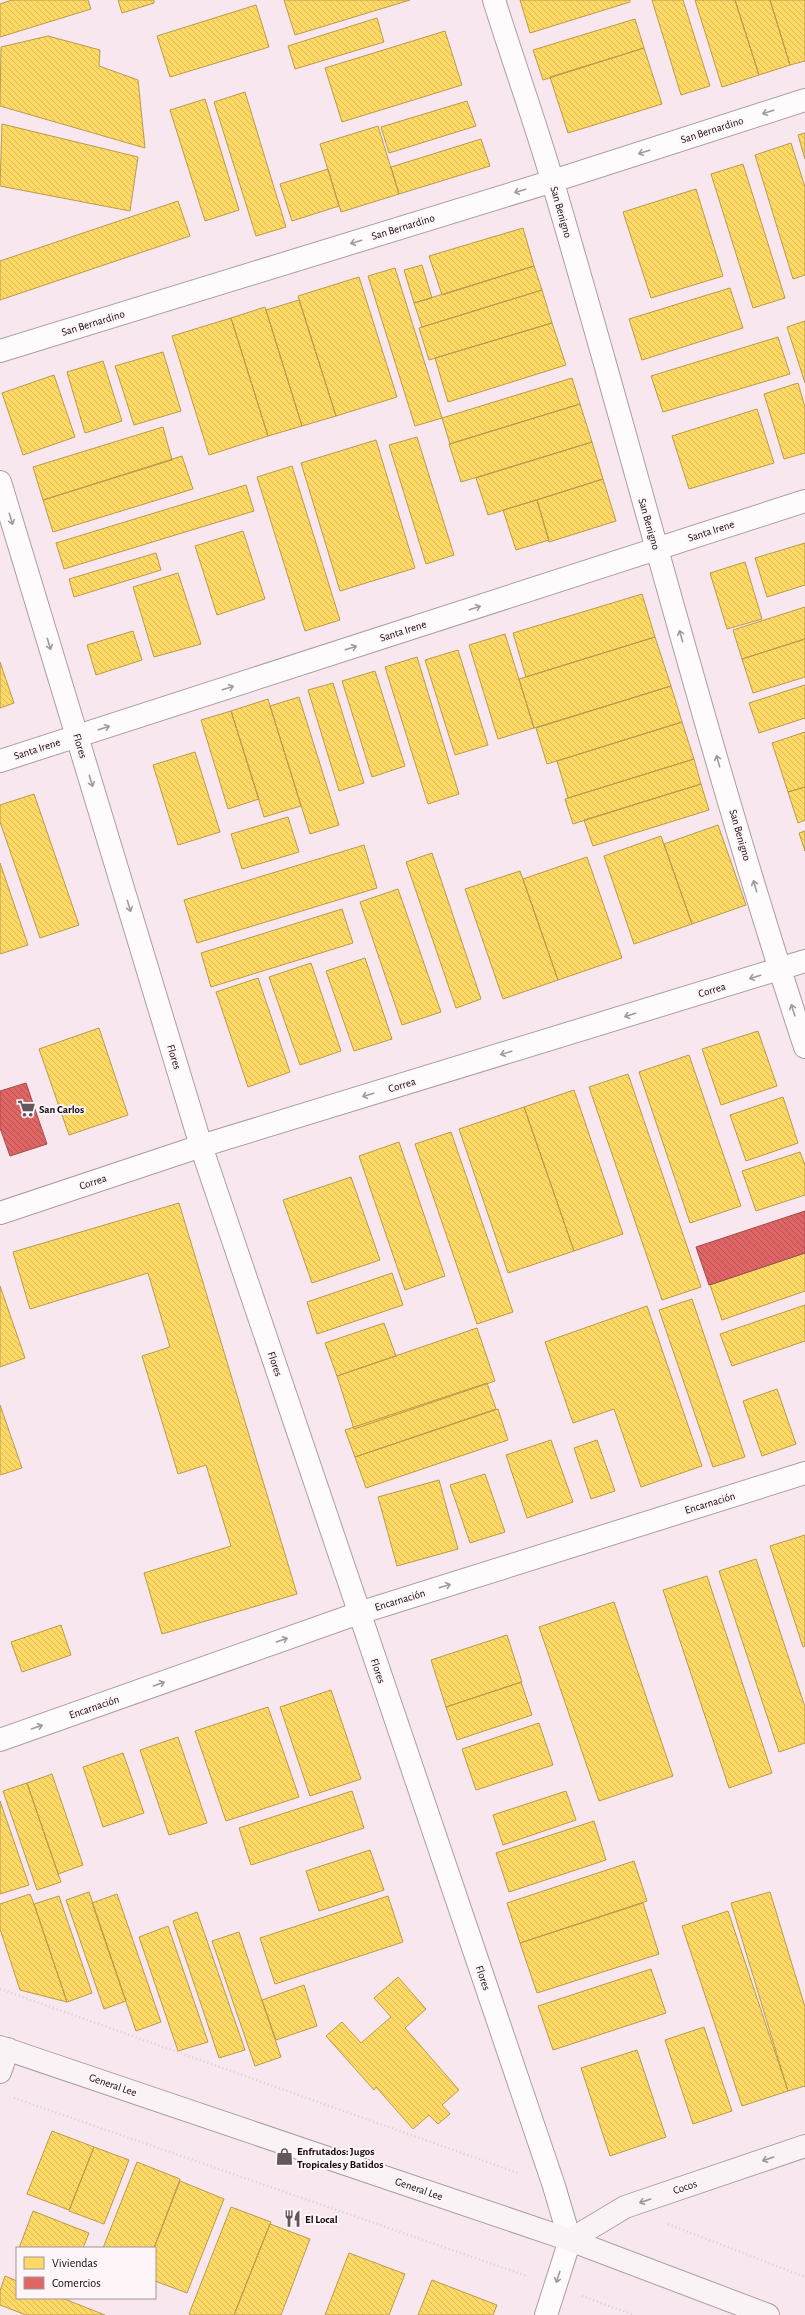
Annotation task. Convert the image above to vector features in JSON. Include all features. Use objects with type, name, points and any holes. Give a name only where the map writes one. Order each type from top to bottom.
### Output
[{"type":"street","name":"San Benigno","points":[[494,0],[553,181],[656,549],[779,970],[805,1047]]},
{"type":"street","name":"San Bernardino","points":[[0,351],[553,181],[805,100]]},
{"type":"street","name":"Flores","points":[[0,482],[201,1146],[554,2186],[570,2240]]},
{"type":"street","name":"Santa Irene","points":[[0,761],[805,501]]},
{"type":"street","name":"Correa","points":[[0,1213],[201,1146],[805,961]]},
{"type":"street","name":"Encarnación","points":[[0,1740],[359,1613],[805,1473]]},
{"type":"street","points":[[0,2072],[4,2048]]},
{"type":"street","name":"General Lee","points":[[4,2048],[570,2240],[768,2315]]},
{"type":"street","name":"Cocos","points":[[570,2240],[625,2207],[805,2146]]},
{"type":"street","points":[[546,2315],[570,2240]]},
{"type":"path","points":[[0,1989],[554,2186]]},
{"type":"path","points":[[8,2096],[555,2286],[634,2315]]},
{"type":"path","points":[[625,2207],[805,2277]]},
{"type":"building: Viviendas","points":[[12,0],[88,0],[91,9],[0,37],[0,4]]},
{"type":"building: Viviendas","points":[[118,0],[154,0],[154,3],[122,13]]},
{"type":"building: Viviendas","points":[[284,0],[410,0],[295,35]]},
{"type":"building: Viviendas","points":[[520,0],[630,0],[630,2],[530,33]]},
{"type":"building: Viviendas","points":[[652,0],[683,0],[710,86],[681,95]]},
{"type":"building: Viviendas","points":[[695,0],[735,0],[759,75],[722,87]]},
{"type":"building: Viviendas","points":[[735,0],[770,0],[790,65],[759,75]]},
{"type":"building: Viviendas","points":[[770,0],[805,0],[805,61],[790,65]]},
{"type":"building: Viviendas","points":[[256,5],[269,47],[170,77],[157,36]]},
{"type":"building: Viviendas","points":[[377,18],[384,42],[295,69],[288,46]]},
{"type":"building: Viviendas","points":[[635,19],[644,48],[543,80],[533,50]]},
{"type":"building: Viviendas","points":[[445,31],[462,85],[342,122],[325,68]]},
{"type":"building: Viviendas","points":[[48,36],[100,50],[99,66],[138,80],[145,148],[0,106],[1,47]]},
{"type":"building: Viviendas","points":[[644,48],[662,104],[568,133],[550,77]]},
{"type":"building: Viviendas","points":[[245,92],[286,227],[256,236],[214,102]]},
{"type":"building: Viviendas","points":[[205,99],[239,210],[205,221],[170,110]]},
{"type":"building: Viviendas","points":[[467,101],[476,126],[389,153],[381,127]]},
{"type":"building: Viviendas","points":[[2,124],[138,157],[130,211],[0,186]]},
{"type":"building: Viviendas","points":[[378,126],[399,194],[341,212],[320,144]]},
{"type":"building: Viviendas","points":[[805,133],[805,159],[798,135]]},
{"type":"building: Viviendas","points":[[481,139],[490,166],[399,194],[391,167]]},
{"type":"building: Viviendas","points":[[791,143],[805,187],[805,275],[793,279],[755,155]]},
{"type":"building: Viviendas","points":[[743,164],[785,298],[753,308],[711,174]]},
{"type":"building: Viviendas","points":[[328,169],[339,206],[292,221],[280,184]]},
{"type":"building: Viviendas","points":[[696,189],[723,276],[651,298],[623,212]]},
{"type":"building: Viviendas","points":[[178,201],[190,236],[0,300],[0,261]]},
{"type":"building: Viviendas","points":[[523,228],[534,266],[442,295],[429,256]]},
{"type":"building: Viviendas","points":[[422,265],[432,298],[414,303],[404,270]]},
{"type":"building: Viviendas","points":[[534,266],[542,290],[422,327],[414,303]]},
{"type":"building: Viviendas","points":[[395,268],[442,418],[415,426],[368,276]]},
{"type":"building: Viviendas","points":[[359,277],[397,397],[336,416],[298,296]]},
{"type":"building: Viviendas","points":[[730,288],[743,328],[642,360],[629,319]]},
{"type":"building: Viviendas","points":[[542,290],[552,323],[429,360],[419,328]]},
{"type":"building: Viviendas","points":[[299,300],[336,416],[302,426],[266,310]]},
{"type":"building: Viviendas","points":[[265,307],[302,426],[268,436],[231,318]]},
{"type":"building: Viviendas","points":[[231,318],[268,436],[209,455],[172,336]]},
{"type":"building: Viviendas","points":[[805,321],[805,383],[787,327]]},
{"type":"building: Viviendas","points":[[552,323],[566,365],[448,402],[435,358]]},
{"type":"building: Viviendas","points":[[778,337],[790,374],[663,412],[651,376]]},
{"type":"building: Viviendas","points":[[163,352],[181,411],[134,425],[115,366]]},
{"type":"building: Viviendas","points":[[103,361],[122,421],[85,433],[67,372]]},
{"type":"building: Viviendas","points":[[54,375],[75,437],[23,455],[2,393]]},
{"type":"building: Viviendas","points":[[572,378],[580,404],[450,444],[442,418]]},
{"type":"building: Viviendas","points":[[798,383],[805,407],[805,453],[784,459],[764,394]]},
{"type":"building: Viviendas","points":[[580,404],[592,442],[461,482],[449,444]]},
{"type":"building: Viviendas","points":[[757,409],[774,463],[689,489],[672,436]]},
{"type":"building: Viviendas","points":[[163,427],[172,460],[43,500],[33,467]]},
{"type":"building: Viviendas","points":[[417,437],[454,555],[426,564],[389,445]]},
{"type":"building: Viviendas","points":[[376,440],[415,568],[340,591],[301,463]]},
{"type":"building: Viviendas","points":[[592,442],[603,479],[488,515],[476,478]]},
{"type":"building: Viviendas","points":[[182,456],[193,489],[53,532],[43,500]]},
{"type":"building: Viviendas","points":[[292,466],[340,620],[305,631],[257,477]]},
{"type":"building: Viviendas","points":[[603,479],[616,521],[549,542],[537,500]]},
{"type":"building: Viviendas","points":[[246,485],[254,511],[64,569],[56,543]]},
{"type":"building: Viviendas","points":[[537,500],[549,540],[516,550],[503,510]]},
{"type":"building: Viviendas","points":[[243,531],[265,599],[217,615],[195,546]]},
{"type":"building: Viviendas","points":[[805,543],[805,585],[767,597],[755,558]]},
{"type":"building: Viviendas","points":[[156,553],[161,570],[74,597],[69,579]]},
{"type":"building: Viviendas","points":[[745,562],[762,619],[727,629],[710,573]]},
{"type":"building: Viviendas","points":[[178,573],[201,644],[154,657],[133,587]]},
{"type":"building: Viviendas","points":[[642,594],[655,637],[526,677],[513,633]]},
{"type":"building: Viviendas","points":[[805,607],[805,639],[742,659],[733,630]]},
{"type":"building: Viviendas","points":[[133,631],[142,660],[96,675],[87,645]]},
{"type":"building: Viviendas","points":[[505,634],[534,728],[498,739],[469,645]]},
{"type":"building: Viviendas","points":[[655,637],[671,686],[534,728],[519,679]]},
{"type":"building: Viviendas","points":[[805,639],[805,677],[753,693],[742,659]]},
{"type":"building: Viviendas","points":[[458,650],[488,745],[455,755],[425,660]]},
{"type":"building: Viviendas","points":[[417,657],[459,794],[428,804],[385,667]]},
{"type":"building: Viviendas","points":[[0,662],[14,703],[0,708]]},
{"type":"building: Viviendas","points":[[375,671],[405,766],[372,777],[342,681]]},
{"type":"building: Viviendas","points":[[333,683],[364,783],[339,791],[308,690]]},
{"type":"building: Viviendas","points":[[805,685],[805,718],[759,733],[749,703]]},
{"type":"building: Viviendas","points":[[671,686],[682,722],[547,764],[536,728]]},
{"type":"building: Viviendas","points":[[299,697],[339,825],[310,834],[270,706]]},
{"type":"building: Viviendas","points":[[268,699],[301,806],[264,817],[231,711]]},
{"type":"building: Viviendas","points":[[231,711],[259,799],[228,809],[201,720]]},
{"type":"building: Viviendas","points":[[682,722],[694,759],[568,798],[557,761]]},
{"type":"building: Viviendas","points":[[805,732],[805,787],[788,792],[772,743]]},
{"type":"building: Viviendas","points":[[195,752],[220,832],[178,845],[153,765]]},
{"type":"building: Viviendas","points":[[694,759],[701,784],[573,824],[565,799]]},
{"type":"building: Viviendas","points":[[701,784],[709,810],[593,846],[584,820]]},
{"type":"building: Viviendas","points":[[805,787],[805,820],[798,823],[788,792]]},
{"type":"building: Viviendas","points":[[34,794],[79,925],[40,938],[0,822],[0,805]]},
{"type":"building: Viviendas","points":[[288,817],[299,852],[242,869],[231,834]]},
{"type":"building: Viviendas","points":[[718,825],[746,905],[692,924],[664,844]]},
{"type":"building: Viviendas","points":[[805,831],[805,851],[799,833]]},
{"type":"building: Viviendas","points":[[661,836],[692,924],[634,944],[604,856]]},
{"type":"building: Viviendas","points":[[364,845],[377,888],[197,943],[184,900]]},
{"type":"building: Viviendas","points":[[432,853],[481,999],[456,1008],[406,862]]},
{"type":"building: Viviendas","points":[[587,857],[622,958],[558,980],[523,879]]},
{"type":"building: Viviendas","points":[[0,863],[28,945],[0,954]]},
{"type":"building: Viviendas","points":[[520,871],[558,980],[503,999],[465,889]]},
{"type":"building: Viviendas","points":[[398,889],[441,1012],[402,1025],[360,902]]},
{"type":"building: Viviendas","points":[[342,909],[353,943],[211,987],[201,953]]},
{"type":"building: Viviendas","points":[[365,958],[392,1039],[354,1051],[326,971]]},
{"type":"building: Viviendas","points":[[311,963],[341,1051],[300,1065],[269,977]]},
{"type":"building: Viviendas","points":[[258,978],[290,1072],[248,1087],[216,992]]},
{"type":"building: Viviendas","points":[[99,1028],[128,1115],[69,1135],[39,1049]]},
{"type":"building: Viviendas","points":[[758,1031],[777,1086],[721,1105],[702,1049]]},
{"type":"building: Viviendas","points":[[689,1055],[741,1206],[690,1223],[639,1072]]},
{"type":"building: Viviendas","points":[[628,1074],[701,1287],[662,1300],[589,1087]]},
{"type":"building: Viviendas","points":[[574,1090],[623,1234],[574,1251],[524,1107]]},
{"type":"building: Viviendas","points":[[783,1097],[798,1143],[746,1161],[730,1115]]},
{"type":"building: Viviendas","points":[[524,1107],[574,1251],[508,1273],[459,1129]]},
{"type":"building: Viviendas","points":[[451,1132],[513,1312],[477,1324],[415,1144]]},
{"type":"building: Viviendas","points":[[399,1142],[445,1276],[405,1290],[359,1156]]},
{"type":"building: Viviendas","points":[[800,1152],[805,1165],[805,1195],[756,1211],[742,1171]]},
{"type":"building: Viviendas","points":[[351,1177],[380,1260],[312,1283],[283,1200]]},
{"type":"building: Viviendas","points":[[179,1203],[297,1594],[162,1634],[144,1573],[231,1546],[206,1465],[178,1474],[142,1356],[170,1347],[148,1273],[30,1309],[13,1252]]},
{"type":"building: Viviendas","points":[[805,1253],[805,1291],[722,1320],[710,1285]]},
{"type":"building: Viviendas","points":[[392,1273],[403,1305],[317,1334],[307,1302]]},
{"type":"building: Viviendas","points":[[0,1286],[25,1358],[0,1367]]},
{"type":"building: Viviendas","points":[[692,1299],[745,1457],[713,1467],[659,1310]]},
{"type":"building: Viviendas","points":[[805,1305],[805,1341],[732,1366],[720,1334]]},
{"type":"building: Viviendas","points":[[647,1306],[702,1466],[641,1487],[614,1409],[573,1423],[545,1342]]},
{"type":"building: Viviendas","points":[[384,1323],[396,1356],[337,1376],[325,1343]]},
{"type":"building: Viviendas","points":[[477,1328],[495,1381],[354,1429],[337,1376]]},
{"type":"building: Viviendas","points":[[487,1383],[496,1409],[355,1457],[345,1430]]},
{"type":"building: Viviendas","points":[[777,1389],[796,1444],[762,1456],[743,1401]]},
{"type":"building: Viviendas","points":[[0,1405],[22,1468],[0,1475]]},
{"type":"building: Viviendas","points":[[498,1409],[508,1440],[366,1488],[355,1457]]},
{"type":"building: Viviendas","points":[[551,1440],[573,1502],[527,1518],[506,1455]]},
{"type":"building: Viviendas","points":[[597,1440],[615,1491],[591,1499],[574,1448]]},
{"type":"building: Viviendas","points":[[485,1474],[505,1532],[470,1543],[450,1485]]},
{"type":"building: Viviendas","points":[[439,1480],[458,1549],[397,1566],[378,1497]]},
{"type":"building: Viviendas","points":[[805,1535],[805,1646],[803,1647],[770,1546]]},
{"type":"building: Viviendas","points":[[756,1559],[805,1707],[805,1743],[779,1752],[719,1571]]},
{"type":"building: Viviendas","points":[[707,1576],[772,1773],[729,1788],[663,1590]]},
{"type":"building: Viviendas","points":[[614,1602],[673,1776],[599,1801],[539,1627]]},
{"type":"building: Viviendas","points":[[61,1625],[71,1655],[22,1672],[11,1642]]},
{"type":"building: Viviendas","points":[[507,1635],[522,1682],[446,1707],[431,1660]]},
{"type":"building: Viviendas","points":[[521,1682],[532,1715],[457,1740],[446,1707]]},
{"type":"building: Viviendas","points":[[331,1690],[361,1779],[310,1796],[280,1707]]},
{"type":"building: Viviendas","points":[[268,1707],[299,1797],[226,1821],[195,1731]]},
{"type":"building: Viviendas","points":[[539,1723],[553,1765],[476,1790],[462,1749]]},
{"type":"building: Viviendas","points":[[178,1737],[207,1823],[169,1835],[140,1750]]},
{"type":"building: Viviendas","points":[[123,1753],[144,1813],[103,1827],[83,1767]]},
{"type":"building: Viviendas","points":[[52,1774],[83,1865],[58,1874],[27,1783]]},
{"type":"building: Viviendas","points":[[27,1783],[61,1882],[37,1890],[3,1791]]},
{"type":"building: Viviendas","points":[[352,1791],[364,1828],[251,1865],[239,1828]]},
{"type":"building: Viviendas","points":[[566,1791],[576,1820],[503,1845],[493,1815]]},
{"type":"building: Viviendas","points":[[0,1801],[29,1885],[0,1894]]},
{"type":"building: Viviendas","points":[[594,1821],[606,1860],[509,1892],[496,1853]]},
{"type":"building: Viviendas","points":[[370,1850],[384,1890],[319,1911],[306,1871]]},
{"type":"building: Viviendas","points":[[634,1861],[647,1901],[520,1943],[507,1903]]},
{"type":"building: Viviendas","points":[[89,1892],[126,2001],[104,2009],[66,1900]]},
{"type":"building: Viviendas","points":[[770,1892],[805,2007],[805,2086],[788,2091],[731,1903]]},
{"type":"building: Viviendas","points":[[30,1894],[67,2002],[20,1990],[0,1929],[0,1904]]},
{"type":"building: Viviendas","points":[[117,1894],[161,2022],[136,2031],[92,1903]]},
{"type":"building: Viviendas","points":[[59,1896],[92,1993],[67,2002],[34,1904]]},
{"type":"building: Viviendas","points":[[388,1896],[403,1942],[275,1984],[260,1938]]},
{"type":"building: Viviendas","points":[[643,1903],[659,1954],[537,1993],[520,1943]]},
{"type":"building: Viviendas","points":[[728,1911],[788,2091],[742,2106],[682,1926]]},
{"type":"building: Viviendas","points":[[197,1912],[245,2050],[219,2058],[173,1921]]},
{"type":"building: Viviendas","points":[[168,1926],[208,2042],[178,2051],[139,1937]]},
{"type":"building: Viviendas","points":[[239,1932],[281,2057],[255,2066],[212,1941]]},
{"type":"building: Viviendas","points":[[651,1969],[666,2013],[553,2050],[538,2006]]},
{"type":"building: Viviendas","points":[[398,1977],[426,2009],[405,2028],[459,2090],[442,2105],[450,2114],[438,2124],[429,2115],[413,2129],[376,2087],[374,2090],[326,2036],[342,2022],[361,2043],[391,2017],[374,1998]]},
{"type":"building: Viviendas","points":[[304,1985],[317,2026],[276,2040],[262,2000]]},
{"type":"building: Viviendas","points":[[704,2027],[732,2111],[693,2124],[665,2040]]},
{"type":"building: Viviendas","points":[[637,2050],[666,2137],[610,2156],[581,2068]]},
{"type":"building: Viviendas","points":[[52,2131],[94,2147],[69,2210],[27,2194]]},
{"type":"building: Viviendas","points":[[94,2147],[129,2160],[104,2224],[69,2211]]},
{"type":"building: Viviendas","points":[[137,2162],[180,2179],[154,2247],[103,2247]]},
{"type":"building: Viviendas","points":[[180,2181],[224,2199],[187,2293],[156,2281],[156,2247],[154,2247]]},
{"type":"building: Viviendas","points":[[231,2207],[271,2222],[234,2315],[189,2314]]},
{"type":"building: Viviendas","points":[[33,2211],[89,2233],[83,2247],[19,2247]]},
{"type":"building: Viviendas","points":[[270,2224],[310,2239],[281,2315],[234,2315]]},
{"type":"building: Viviendas","points":[[349,2253],[405,2274],[389,2315],[325,2315]]},
{"type":"building: Viviendas","points":[[5,2276],[16,2281],[16,2299],[65,2299],[105,2315],[26,2315],[0,2305],[0,2291]]},
{"type":"building: Viviendas","points":[[432,2280],[497,2305],[493,2315],[418,2315]]},
{"type":"building: Comercios","points":[[26,1083],[47,1144],[10,1156],[0,1128],[0,1091]]},
{"type":"building: Comercios","points":[[805,1211],[805,1253],[709,1285],[696,1247]]},
{"type":"place","name":"San Carlos","points":[[26,1109]]},
{"type":"place","name":"Enfrutados: Jugos Tropicales y Batidos","points":[[284,2157]]},
{"type":"place","name":"El Local","points":[[292,2219]]}]
